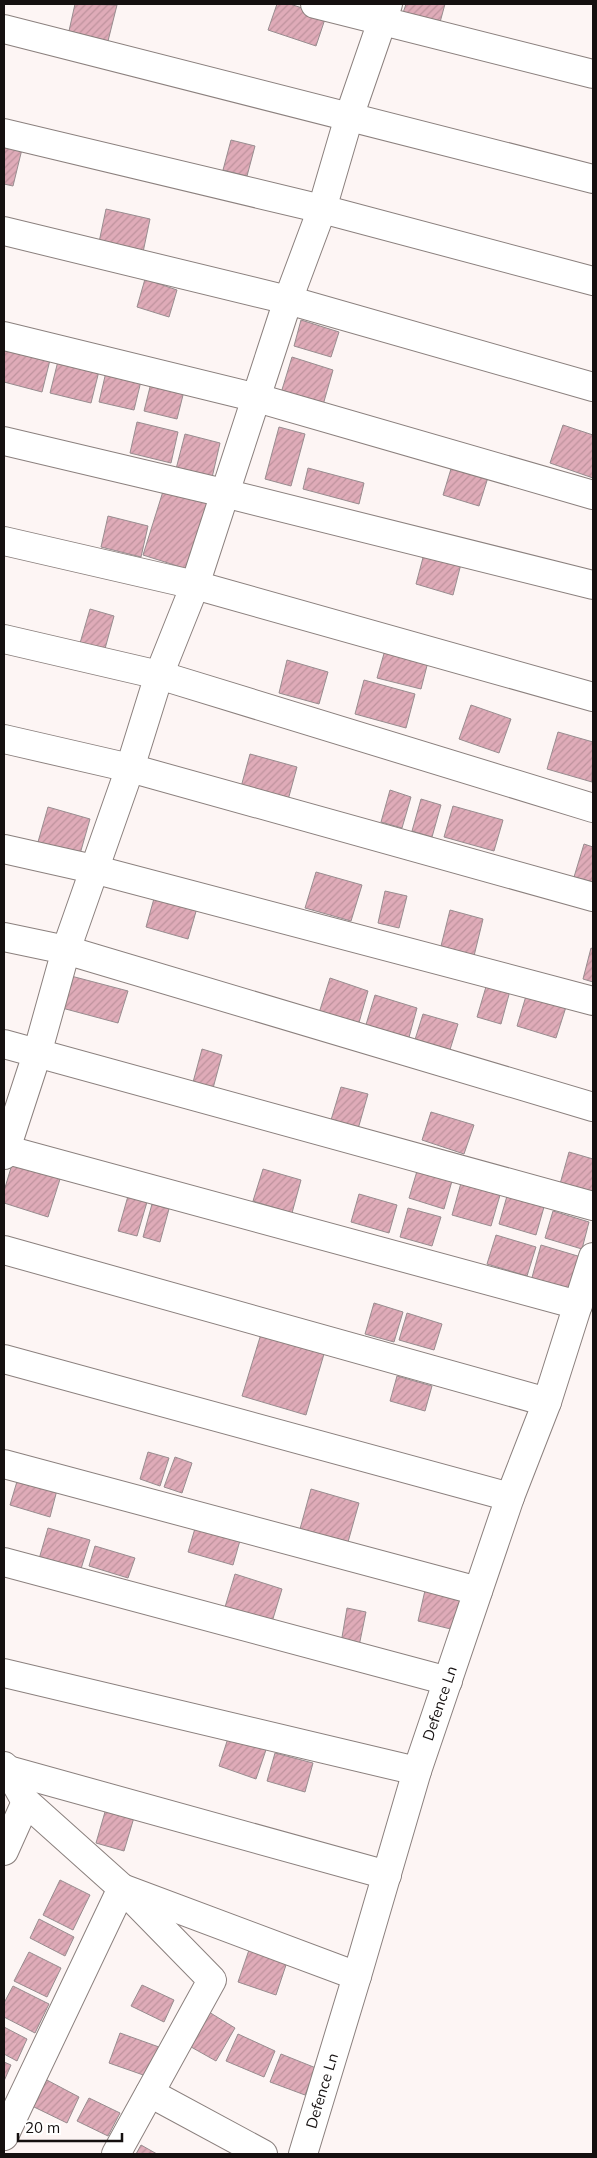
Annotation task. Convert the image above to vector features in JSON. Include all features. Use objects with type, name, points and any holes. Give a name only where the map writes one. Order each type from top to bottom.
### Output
[{"type":"street","points":[[315,4],[386,12],[593,74]]},
{"type":"street","points":[[386,12],[349,117],[322,208],[288,300],[195,585],[159,675],[130,768],[93,869],[66,950],[37,1054],[4,1151],[578,1305]]},
{"type":"street","points":[[4,29],[593,178]]},
{"type":"street","points":[[4,133],[322,208],[593,281]]},
{"type":"street","points":[[4,231],[288,300],[593,387]]},
{"type":"street","points":[[4,336],[257,398],[593,495]]},
{"type":"street","points":[[4,441],[224,493],[593,585]]},
{"type":"street","points":[[4,541],[195,585],[593,697]]},
{"type":"street","points":[[4,639],[159,675],[593,808]]},
{"type":"street","points":[[4,739],[130,768],[593,897]]},
{"type":"street","points":[[4,849],[93,869],[593,1001]]},
{"type":"street","points":[[4,938],[66,950],[593,1107]]},
{"type":"street","points":[[4,1044],[593,1206]]},
{"type":"street","points":[[4,1250],[547,1402]]},
{"type":"street","name":"Defence Ln","points":[[303,2154],[417,1771],[510,1497],[547,1402],[593,1257]]},
{"type":"street","points":[[4,1359],[510,1497]]},
{"type":"street","points":[[4,1464],[478,1591]]},
{"type":"street","points":[[4,1562],[27,1570],[448,1681]]},
{"type":"street","points":[[4,1673],[417,1771]]},
{"type":"street","points":[[6,1768],[26,1802],[122,1888],[212,1980],[116,2154]]},
{"type":"street","points":[[6,1768],[387,1875]]},
{"type":"street","points":[[4,1851],[26,1802]]},
{"type":"street","points":[[122,1888],[357,1976]]},
{"type":"street","points":[[4,2136],[122,1888]]},
{"type":"street","points":[[150,2093],[263,2154]]},
{"type":"building","points":[[75,4],[117,5],[108,41],[69,31]]},
{"type":"building","points":[[277,4],[290,4],[326,16],[316,46],[268,30]]},
{"type":"building","points":[[406,4],[445,4],[439,26],[402,16]]},
{"type":"building","points":[[4,140],[23,145],[13,186],[4,184]]},
{"type":"building","points":[[231,140],[255,146],[247,176],[223,170]]},
{"type":"building","points":[[106,209],[150,219],[142,257],[98,247]]},
{"type":"building","points":[[145,279],[177,290],[169,317],[137,307]]},
{"type":"building","points":[[301,320],[339,332],[331,357],[294,346]]},
{"type":"building","points":[[4,348],[50,360],[42,392],[4,382]]},
{"type":"building","points":[[292,357],[333,370],[323,405],[281,393]]},
{"type":"building","points":[[58,361],[99,371],[91,403],[50,393]]},
{"type":"building","points":[[106,372],[141,381],[134,410],[99,402]]},
{"type":"building","points":[[151,383],[184,391],[177,419],[144,411]]},
{"type":"building","points":[[137,422],[178,432],[171,463],[130,453]]},
{"type":"building","points":[[563,425],[593,435],[593,478],[550,463]]},
{"type":"building","points":[[279,427],[305,434],[291,486],[265,479]]},
{"type":"building","points":[[185,434],[220,443],[211,482],[175,473]]},
{"type":"building","points":[[454,459],[490,471],[479,506],[443,495]]},
{"type":"building","points":[[308,468],[364,483],[359,504],[303,489]]},
{"type":"building","points":[[165,485],[209,499],[187,569],[143,555]]},
{"type":"building","points":[[108,516],[148,526],[141,557],[101,547]]},
{"type":"building","points":[[425,550],[462,560],[453,595],[416,584]]},
{"type":"building","points":[[90,609],[114,616],[103,656],[78,650]]},
{"type":"building","points":[[387,643],[430,654],[421,689],[377,678]]},
{"type":"building","points":[[287,660],[328,672],[319,704],[279,693]]},
{"type":"building","points":[[364,680],[415,694],[406,728],[355,714]]},
{"type":"building","points":[[471,705],[511,719],[499,753],[459,739]]},
{"type":"building","points":[[558,732],[593,742],[592,782],[547,769]]},
{"type":"building","points":[[250,754],[297,767],[288,800],[241,787]]},
{"type":"building","points":[[390,790],[411,797],[402,828],[381,822]]},
{"type":"building","points":[[421,799],[441,805],[432,837],[412,831]]},
{"type":"building","points":[[453,806],[503,820],[494,851],[444,837]]},
{"type":"building","points":[[48,807],[90,819],[80,854],[38,842]]},
{"type":"building","points":[[584,844],[593,847],[593,882],[574,877]]},
{"type":"building","points":[[316,872],[362,885],[351,921],[305,908]]},
{"type":"building","points":[[385,891],[407,896],[399,928],[378,923]]},
{"type":"building","points":[[155,895],[197,908],[188,939],[146,927]]},
{"type":"building","points":[[450,910],[483,919],[474,956],[441,946]]},
{"type":"building","points":[[591,948],[593,949],[593,982],[583,979]]},
{"type":"building","points":[[71,976],[128,991],[118,1023],[62,1008]]},
{"type":"building","points":[[330,978],[368,991],[358,1026],[319,1013]]},
{"type":"building","points":[[488,980],[511,987],[501,1024],[477,1017]]},
{"type":"building","points":[[375,995],[417,1008],[408,1041],[365,1028]]},
{"type":"building","points":[[526,996],[566,1007],[556,1038],[517,1026]]},
{"type":"building","points":[[423,1014],[458,1024],[448,1056],[413,1046]]},
{"type":"building","points":[[202,1049],[222,1055],[212,1092],[192,1086]]},
{"type":"building","points":[[341,1087],[368,1094],[358,1129],[331,1120]]},
{"type":"building","points":[[431,1112],[474,1125],[464,1154],[422,1140]]},
{"type":"building","points":[[569,1152],[593,1159],[593,1194],[560,1184]]},
{"type":"building","points":[[13,1161],[61,1176],[48,1217],[4,1203],[4,1191]]},
{"type":"building","points":[[263,1169],[301,1180],[292,1213],[253,1201]]},
{"type":"building","points":[[417,1171],[452,1181],[444,1209],[409,1198]]},
{"type":"building","points":[[461,1183],[500,1195],[491,1226],[452,1215]]},
{"type":"building","points":[[359,1194],[397,1205],[389,1233],[351,1222]]},
{"type":"building","points":[[128,1196],[147,1202],[137,1236],[118,1231]]},
{"type":"building","points":[[507,1196],[544,1207],[536,1235],[499,1224]]},
{"type":"building","points":[[152,1204],[169,1209],[160,1242],[143,1237]]},
{"type":"building","points":[[408,1208],[441,1217],[432,1246],[400,1237]]},
{"type":"building","points":[[553,1211],[589,1222],[582,1249],[545,1238]]},
{"type":"building","points":[[496,1235],[536,1247],[527,1276],[487,1264]]},
{"type":"building","points":[[541,1245],[581,1257],[570,1293],[531,1281]]},
{"type":"building","points":[[374,1303],[403,1312],[394,1342],[365,1334]]},
{"type":"building","points":[[407,1313],[442,1324],[434,1350],[399,1340]]},
{"type":"building","points":[[261,1334],[324,1354],[306,1415],[242,1396]]},
{"type":"building","points":[[397,1376],[432,1386],[425,1411],[390,1401]]},
{"type":"building","points":[[148,1452],[169,1458],[160,1486],[140,1479]]},
{"type":"building","points":[[175,1457],[192,1463],[182,1493],[164,1487]]},
{"type":"building","points":[[18,1478],[57,1490],[50,1517],[10,1505]]},
{"type":"building","points":[[311,1489],[359,1503],[348,1542],[300,1529]]},
{"type":"building","points":[[196,1525],[241,1537],[233,1565],[188,1552]]},
{"type":"building","points":[[48,1528],[90,1540],[80,1572],[39,1559]]},
{"type":"building","points":[[95,1546],[135,1558],[128,1578],[89,1566]]},
{"type":"building","points":[[235,1574],[282,1589],[272,1622],[225,1607]]},
{"type":"building","points":[[426,1586],[471,1597],[463,1632],[418,1621]]},
{"type":"building","points":[[347,1608],[366,1612],[359,1646],[341,1643]]},
{"type":"building","points":[[230,1732],[268,1744],[256,1779],[219,1766]]},
{"type":"building","points":[[275,1753],[313,1763],[305,1792],[267,1781]]},
{"type":"building","points":[[107,1805],[135,1814],[124,1851],[96,1843]]},
{"type":"building","points":[[60,1880],[90,1895],[73,1930],[43,1915]]},
{"type":"building","points":[[39,1919],[74,1937],[65,1956],[30,1938]]},
{"type":"building","points":[[250,1947],[288,1959],[276,1995],[238,1982]]},
{"type":"building","points":[[29,1952],[61,1968],[47,1997],[14,1981]]},
{"type":"building","points":[[142,1985],[174,2000],[164,2022],[131,2006]]},
{"type":"building","points":[[13,1986],[49,2004],[35,2033],[4,2017],[4,2003]]},
{"type":"building","points":[[204,2009],[235,2028],[216,2061],[184,2043]]},
{"type":"building","points":[[4,2027],[27,2039],[17,2061],[4,2054]]},
{"type":"building","points":[[120,2033],[159,2047],[149,2077],[109,2063]]},
{"type":"building","points":[[238,2034],[275,2051],[264,2077],[226,2061]]},
{"type":"building","points":[[281,2054],[316,2068],[305,2095],[270,2082]]},
{"type":"building","points":[[4,2062],[11,2065],[4,2081]]},
{"type":"building","points":[[45,2079],[79,2097],[67,2123],[32,2106]]},
{"type":"building","points":[[89,2098],[120,2113],[108,2136],[77,2121]]},
{"type":"building","points":[[141,2145],[157,2154],[136,2154]]}]
